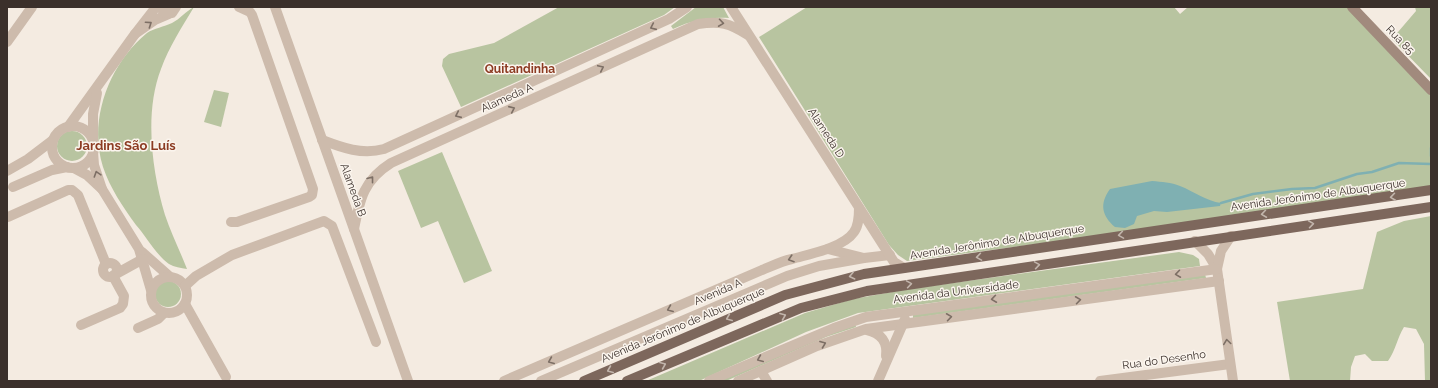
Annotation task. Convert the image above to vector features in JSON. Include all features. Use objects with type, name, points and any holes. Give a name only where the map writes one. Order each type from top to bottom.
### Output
[{"type":"main road","name":"Rua 85","points":[[1352,7],[1431,90]]},
{"type":"main road","name":"Avenida Jerônimo de Albuquerque","points":[[584,381],[785,295],[851,277],[1431,190]]},
{"type":"main road","points":[[627,381],[794,311],[822,302],[867,291],[1431,207]]},
{"type":"street","points":[[7,42],[32,7]]},
{"type":"street","points":[[7,172],[28,159],[53,140],[62,130],[68,127],[156,7]]},
{"type":"street","points":[[160,7],[163,13],[173,10]]},
{"type":"street","points":[[231,222],[237,222],[309,197],[312,195],[313,189],[252,16],[250,12],[239,7]]},
{"type":"street","name":"Alameda B","points":[[275,7],[408,381]]},
{"type":"street","name":"Alameda A","points":[[322,140],[359,151],[368,152],[384,149],[669,19],[687,7]]},
{"type":"street","name":"Alameda D","points":[[731,7],[890,255],[898,265],[904,268]]},
{"type":"street","points":[[135,34],[173,10]]},
{"type":"street","name":"Alameda A","points":[[354,228],[358,205],[365,188],[374,175],[391,163],[698,24],[713,22],[727,23],[748,35]]},
{"type":"street","points":[[101,84],[93,108],[93,147],[94,165],[102,189],[139,249],[152,290],[153,302],[160,310],[178,311],[185,304],[187,295],[185,286],[176,278],[169,276],[139,249]]},
{"type":"street","points":[[9,188],[52,170],[71,168],[86,163],[93,147],[91,138],[81,128],[68,127]]},
{"type":"street","points":[[53,140],[52,147],[56,160],[87,175],[102,189]]},
{"type":"street","points":[[8,216],[68,190],[72,190],[78,194],[106,264],[113,263],[116,266],[117,271],[114,276]]},
{"type":"street","name":"Avenida A","points":[[504,381],[656,314],[762,270],[790,259],[828,249],[847,239],[854,232],[858,221],[859,208]]},
{"type":"street","points":[[185,286],[196,276],[232,255],[324,221],[332,226],[376,342]]},
{"type":"street","points":[[1217,269],[1221,251],[1231,236]]},
{"type":"street","points":[[1195,241],[1211,257],[1217,269],[1233,381]]},
{"type":"street","name":"Avenida A","points":[[828,249],[864,258]]},
{"type":"street","name":"Avenida A","points":[[541,381],[787,276],[819,266],[890,255]]},
{"type":"street","points":[[114,276],[143,259]]},
{"type":"street","name":"Avenida da Universidade","points":[[709,381],[821,333],[866,317],[1217,269]]},
{"type":"street","points":[[82,325],[120,308],[123,304],[124,296],[114,276]]},
{"type":"street","points":[[152,290],[158,280],[169,276]]},
{"type":"street","points":[[738,381],[817,346],[866,329],[1219,281]]},
{"type":"street","points":[[185,304],[226,377]]},
{"type":"street","points":[[878,381],[886,360],[904,323],[905,311]]},
{"type":"street","points":[[866,317],[863,323],[866,329],[875,332],[882,337],[887,348],[886,360]]},
{"type":"street","points":[[579,349],[586,363]]},
{"type":"street","name":"Rua do Desenho","points":[[1100,381],[1147,378],[1230,364]]},
{"type":"street","points":[[761,371],[767,381]]},
{"type":"green space","points":[[194,7],[172,45],[161,69],[156,86],[151,123],[156,180],[160,198],[167,222],[187,269],[173,266],[165,261],[136,225],[122,204],[113,190],[103,167],[99,149],[98,131],[100,112],[105,94],[112,77],[122,60],[147,33],[172,23]]},
{"type":"green space","points":[[559,7],[675,7],[664,15],[461,107],[442,66],[443,59],[449,54],[494,43]]},
{"type":"green space","points":[[696,7],[723,7],[729,18],[701,20],[687,23],[673,29],[671,26]]},
{"type":"green space","points":[[807,7],[1174,7],[1180,14],[1188,7],[1353,7],[1431,89],[1431,186],[1274,213],[907,261],[898,255],[889,245],[759,37]]},
{"type":"green space","points":[[1415,7],[1431,7],[1431,79],[1392,39],[1416,11]]},
{"type":"green space","points":[[214,90],[229,93],[221,127],[204,122]]},
{"type":"green space","points":[[72,131],[82,136],[87,146],[82,156],[72,161],[62,156],[57,146],[62,136]]},
{"type":"green space","points":[[442,152],[492,271],[464,283],[438,221],[421,228],[398,171]]},
{"type":"green space","points":[[1431,216],[1431,381],[1425,381],[1424,344],[1416,329],[1404,327],[1388,361],[1372,361],[1365,354],[1355,356],[1351,367],[1350,381],[1290,381],[1277,302],[1363,289],[1377,232],[1404,221]]},
{"type":"green space","points":[[1179,252],[1193,255],[1199,259],[1200,266],[858,313],[806,332],[699,381],[646,381],[805,313],[853,299],[909,289]]},
{"type":"green space","points":[[1205,274],[1206,278],[913,318],[913,313]]},
{"type":"green space","points":[[168,281],[177,285],[181,294],[177,303],[168,307],[159,303],[155,294],[159,285]]},
{"type":"green space","points":[[855,323],[856,327],[826,337],[726,381],[718,381]]},
{"type":"water","points":[[1152,181],[1166,182],[1177,185],[1205,198],[1221,203],[1220,206],[1167,212],[1154,211],[1137,216],[1134,224],[1125,228],[1115,227],[1107,219],[1103,205],[1110,189]]},
{"type":"waterway","points":[[1431,148],[1431,156]]},
{"type":"waterway","points":[[1221,203],[1253,194],[1292,189],[1315,188],[1357,174],[1372,172],[1399,163],[1431,164]]},
{"type":"district","name":"Quitandinha","points":[[520,69]]},
{"type":"district","name":"Jardins São Luís","points":[[126,145]]}]
